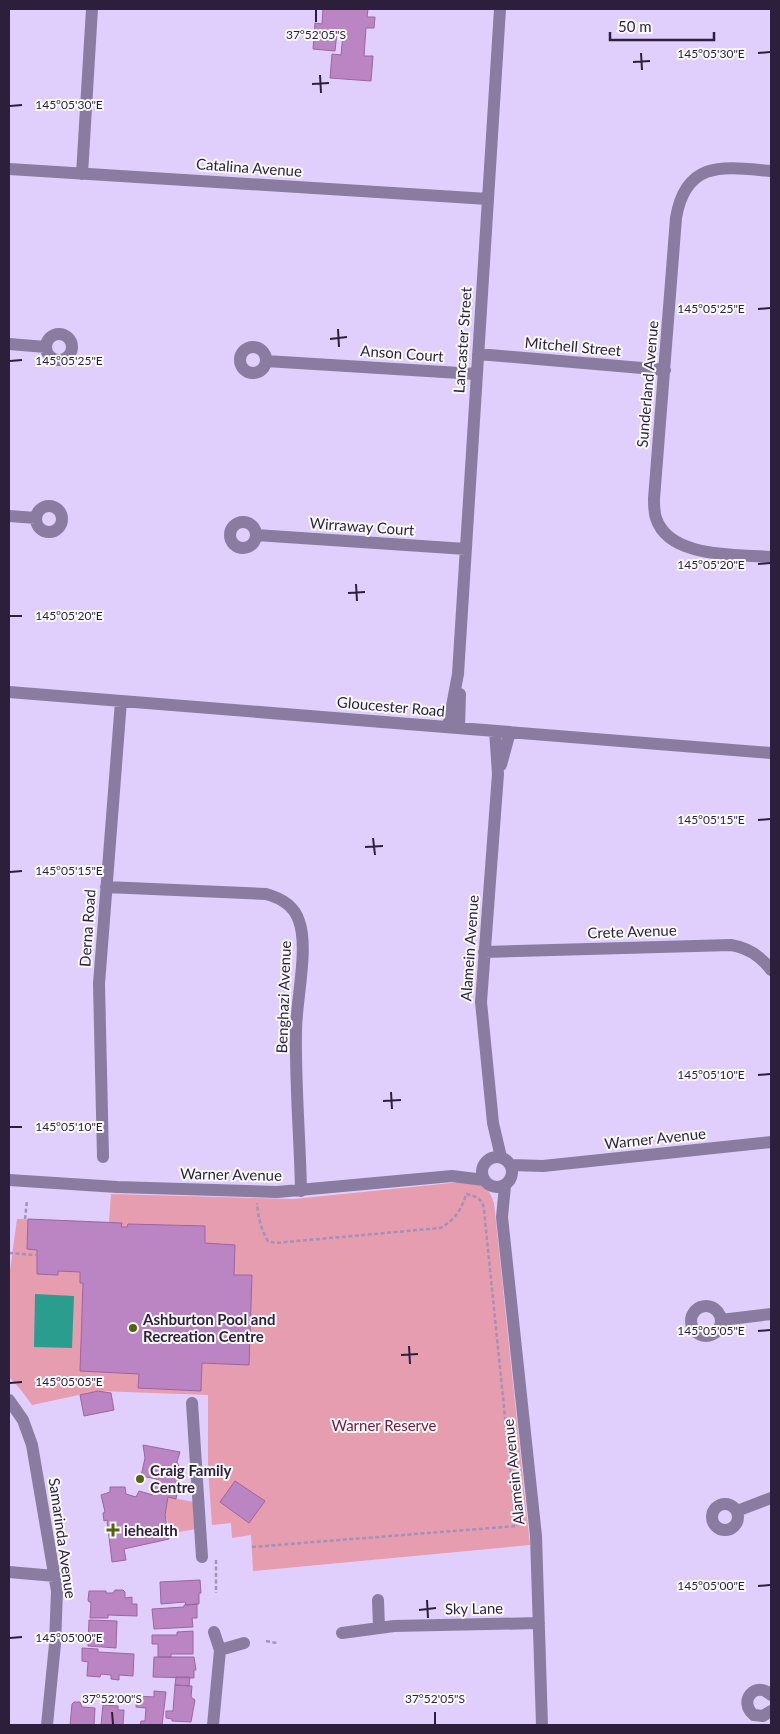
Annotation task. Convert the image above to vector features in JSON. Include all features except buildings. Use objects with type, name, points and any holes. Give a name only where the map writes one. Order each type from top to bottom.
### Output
[{"type":"street","points":[[82,174],[92,9]]},
{"type":"street","name":"Lancaster Street","points":[[454,728],[500,9]]},
{"type":"street","name":"Sunderland Avenue","points":[[771,171],[718,168],[699,176],[688,185],[682,195],[676,218],[654,499],[656,519],[660,526],[676,541],[695,550],[771,556]]},
{"type":"street","name":"Catalina Avenue","points":[[9,169],[488,199]]},
{"type":"street","points":[[9,344],[46,346]]},
{"type":"street","name":"Mitchell Street","points":[[478,354],[665,370]]},
{"type":"street","name":"Anson Court","points":[[266,360],[476,374]]},
{"type":"street","points":[[9,516],[36,518]]},
{"type":"street","name":"Wirraway Court","points":[[256,535],[466,549]]},
{"type":"street","name":"Gloucester Road","points":[[9,692],[771,752]]},
{"type":"street","name":"Derna Road","points":[[103,1157],[99,1002],[121,701]]},
{"type":"street","name":"Alamein Avenue","points":[[495,731],[498,774],[481,1002],[493,1123],[500,1168],[502,1217],[536,1536],[542,1725]]},
{"type":"street","name":"Alamein Avenue","points":[[498,774],[510,732]]},
{"type":"street","name":"Benghazi Avenue","points":[[106,887],[266,894],[282,900],[295,912],[299,919],[303,940],[296,1030],[301,1191]]},
{"type":"street","name":"Crete Avenue","points":[[484,952],[731,945],[750,950],[759,956],[771,970]]},
{"type":"street","name":"Warner Avenue","points":[[9,1180],[117,1187],[257,1192],[301,1191],[452,1176],[500,1168],[543,1166],[771,1142]]},
{"type":"street","name":"Alamein Avenue","points":[[500,1168],[482,1171],[502,1217]]},
{"type":"street","name":"Warner Avenue","points":[[452,1176],[487,1183],[500,1188],[500,1168]]},
{"type":"street","points":[[721,1320],[771,1314]]},
{"type":"street","name":"Samarinda Avenue","points":[[9,1400],[23,1420],[32,1445],[58,1600],[49,1722]]},
{"type":"street","points":[[192,1403],[202,1557]]},
{"type":"street","points":[[737,1511],[771,1498]]},
{"type":"street","points":[[9,1572],[55,1576]]},
{"type":"street","points":[[378,1600],[379,1628]]},
{"type":"street","name":"Sky Lane","points":[[342,1633],[394,1626],[539,1623]]},
{"type":"street","points":[[213,1725],[220,1650],[214,1632]]},
{"type":"street","points":[[220,1650],[244,1643]]},
{"type":"street","points":[[766,1718],[758,1717],[750,1712],[747,1706],[749,1696],[757,1690],[762,1690],[771,1695]]},
{"type":"path","points":[[252,1548],[516,1526],[484,1210],[481,1201],[477,1197],[466,1194],[461,1208],[448,1223],[440,1228],[275,1243],[268,1241],[265,1235],[258,1208],[257,1192]]},
{"type":"path","points":[[25,1219],[27,1200]]},
{"type":"path","points":[[9,1253],[37,1255]]},
{"type":"path","points":[[215,1552],[216,1593]]},
{"type":"path","points":[[266,1641],[278,1643]]},
{"type":"green space","name":"Warner Reserve","points":[[461,1182],[482,1186],[489,1192],[494,1203],[530,1545],[253,1571],[251,1535],[232,1538],[231,1523],[212,1525],[208,1469],[208,1395],[98,1391],[32,1405],[9,1377],[9,1278],[17,1219],[109,1222],[111,1194],[294,1199]]},
{"type":"green space","points":[[168,1497],[194,1502],[197,1529],[172,1533],[165,1515]]},
{"type":"shaded area","points":[[35,1294],[74,1296],[72,1348],[34,1347]]},
{"type":"place","name":"Ashburton Pool and Recreation Centre","points":[[133,1328]]},
{"type":"place","name":"Craig Family Centre","points":[[140,1479]]},
{"type":"place","name":"iehealth","points":[[113,1530]]}]
